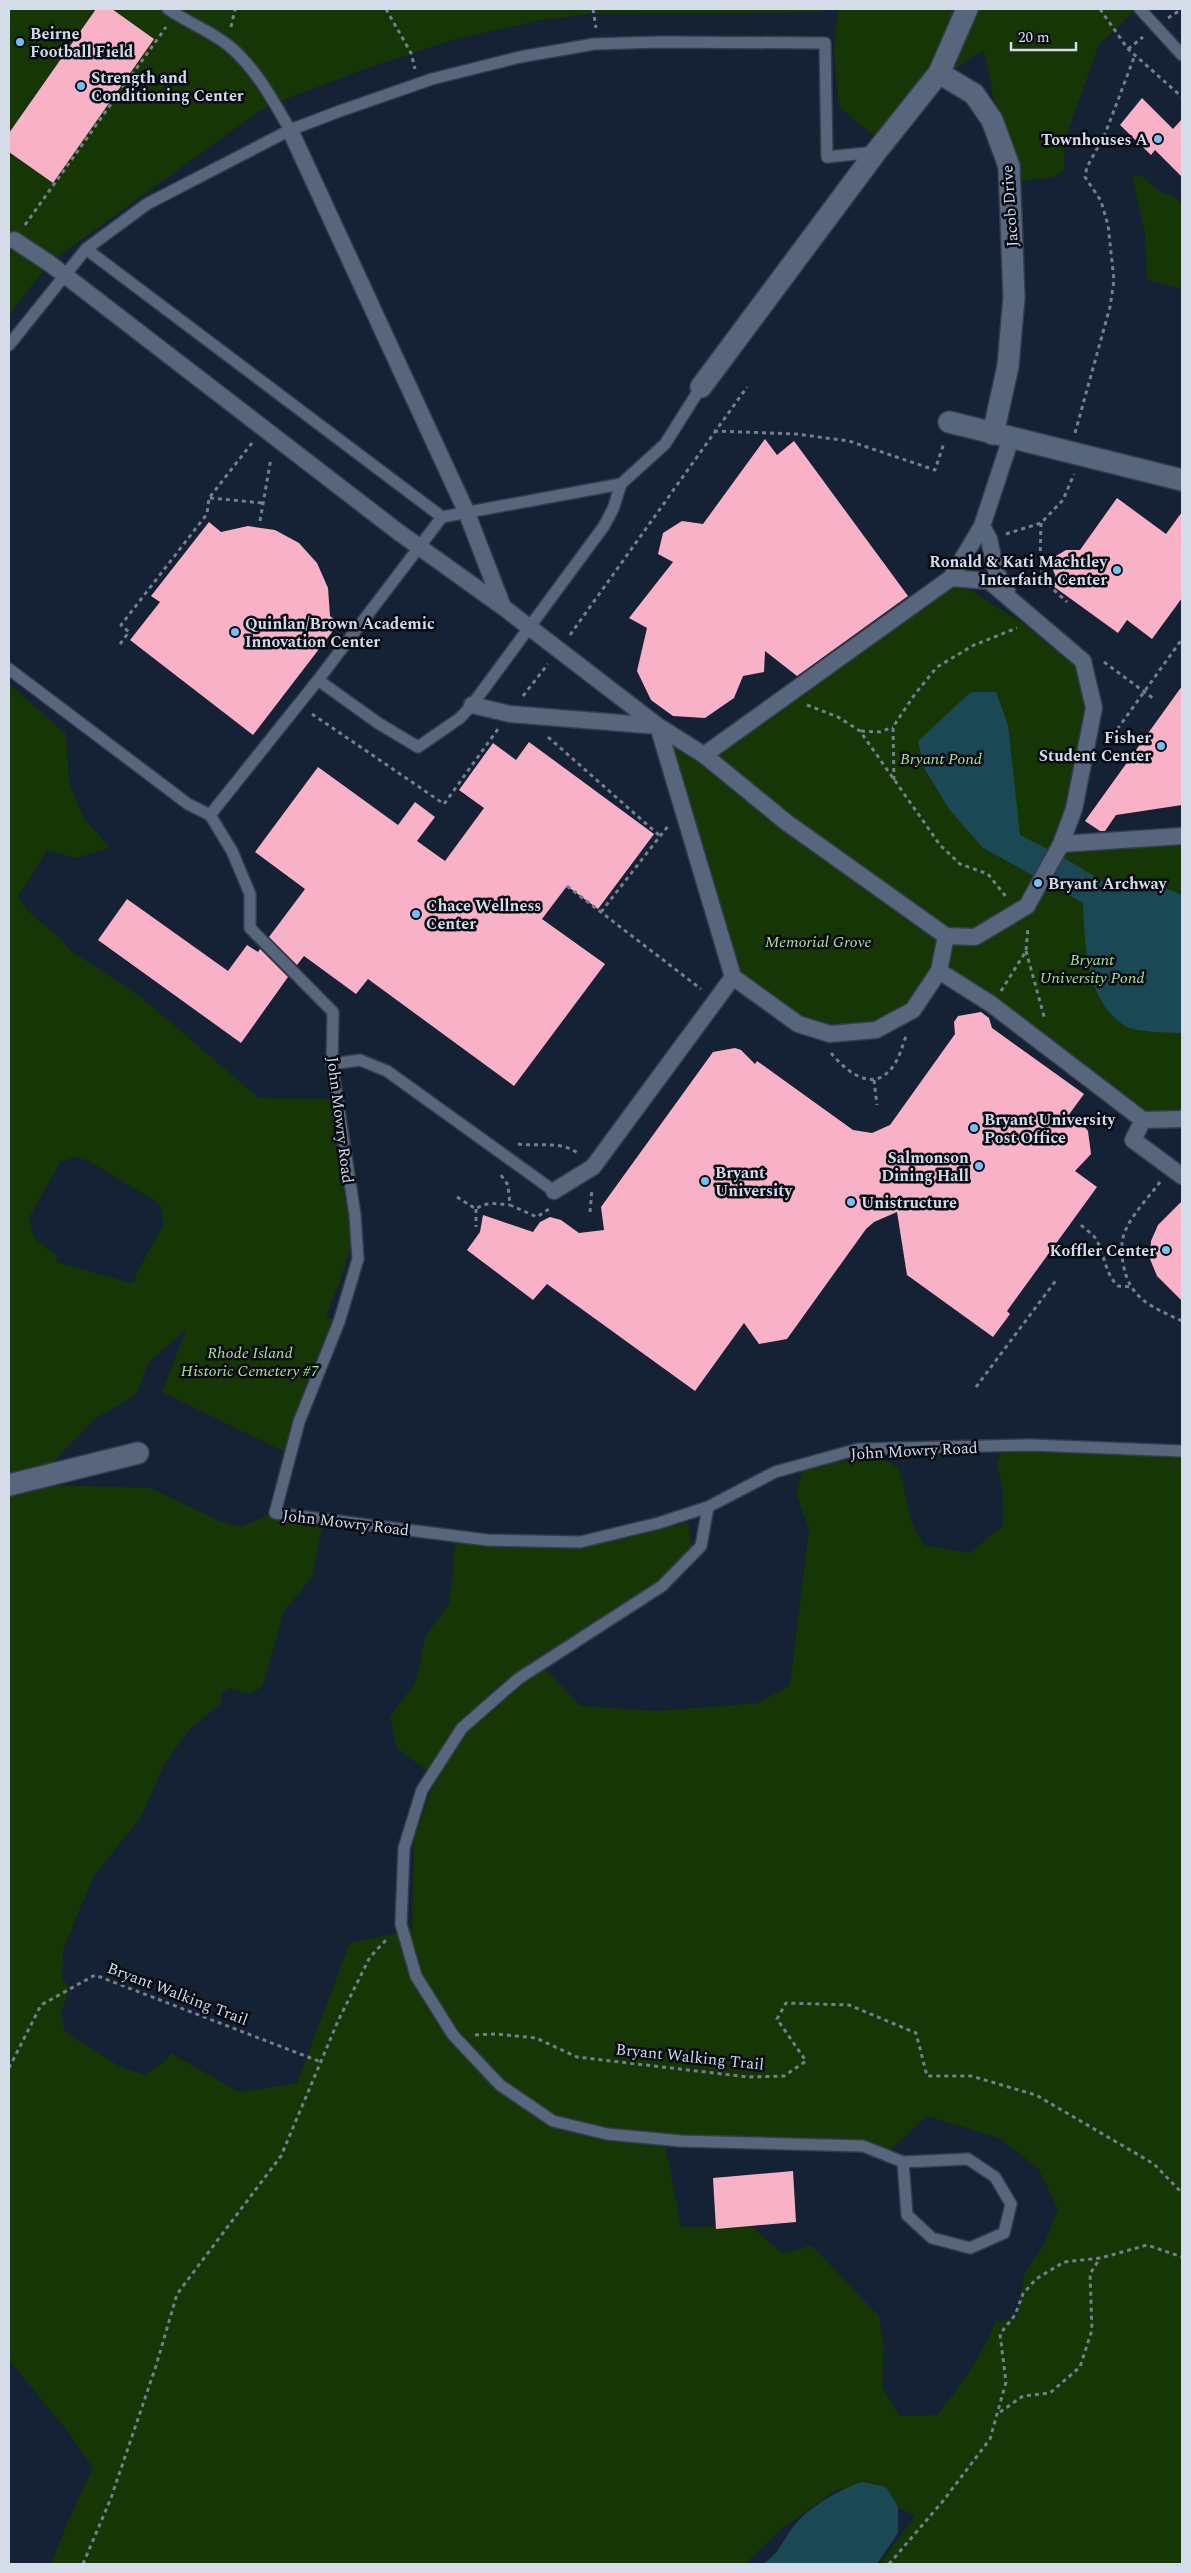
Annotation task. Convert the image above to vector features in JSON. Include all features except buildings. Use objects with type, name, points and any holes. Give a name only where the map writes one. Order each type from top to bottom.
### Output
[{"type":"street","points":[[701,387],[876,152],[939,73],[967,9]]},
{"type":"street","name":"Jacob Drive","points":[[939,73],[974,94],[992,120],[1009,166],[1014,297],[1002,436]]},
{"type":"street","points":[[290,130],[466,511],[503,607]]},
{"type":"street","points":[[14,240],[49,263],[62,276],[419,546],[503,607],[658,726],[704,755],[786,822],[946,936],[975,937],[1022,910],[1039,886],[1061,844],[1074,809],[1094,708],[1083,661],[989,581],[951,578]]},
{"type":"street","points":[[949,422],[1182,480]]},
{"type":"street","points":[[1002,436],[985,532],[996,572],[1011,598]]},
{"type":"street","points":[[704,755],[788,697],[951,578],[985,532]]},
{"type":"street","points":[[472,705],[523,715],[658,726]]},
{"type":"street","points":[[658,726],[733,977],[798,1024],[830,1034],[876,1030],[913,1010],[939,971],[946,936]]},
{"type":"street","points":[[1061,844],[1182,836]]},
{"type":"street","points":[[939,971],[991,1004],[1143,1120],[1182,1119]]},
{"type":"street","points":[[554,1191],[593,1168],[733,977]]},
{"type":"street","points":[[1143,1120],[1133,1140],[1177,1172]]},
{"type":"street","points":[[9,1485],[138,1452]]},
{"type":"lane","points":[[1140,9],[1182,55]]},
{"type":"lane","points":[[172,11],[227,44],[248,66],[275,104],[290,130]]},
{"type":"lane","points":[[9,345],[62,276],[86,249],[147,204],[290,130],[420,84],[520,57],[594,44],[659,42],[825,43],[827,157],[876,152]]},
{"type":"lane","points":[[86,249],[442,517]]},
{"type":"lane","points":[[9,669],[188,804],[210,815],[318,680],[442,517],[466,511],[620,484],[665,444],[701,387]]},
{"type":"lane","points":[[318,680],[378,723],[418,747],[460,718],[472,705],[604,526],[613,509],[620,484]]},
{"type":"lane","name":"John Mowry Road","points":[[210,815],[232,851],[250,894],[250,928],[333,1012],[332,1064],[355,1215],[358,1259],[339,1322],[300,1422],[275,1513],[487,1540],[580,1542],[659,1522],[708,1507],[775,1472],[858,1449],[1032,1444],[1182,1451]]},
{"type":"lane","points":[[332,1064],[360,1060],[386,1071],[554,1191]]},
{"type":"lane","points":[[708,1507],[702,1546],[662,1586],[518,1679],[462,1728],[422,1790],[404,1848],[401,1924],[416,1976],[452,2035],[500,2085],[553,2121],[607,2134],[680,2140],[863,2146],[903,2162],[968,2159],[995,2176],[1011,2204],[1004,2233],[970,2248],[932,2238],[907,2215],[903,2162]]},
{"type":"path","points":[[386,9],[411,53],[420,84]]},
{"type":"path","points":[[1100,9],[1128,49],[1182,97]]},
{"type":"path","points":[[14,240],[172,11]]},
{"type":"path","points":[[1070,453],[1110,307],[1114,280],[1108,225],[1101,201],[1085,177],[1086,167],[1105,134],[1135,55]]},
{"type":"path","points":[[714,431],[796,434],[849,441],[935,470],[943,443],[952,445]]},
{"type":"path","points":[[120,644],[129,632],[121,625],[207,514],[209,498],[269,433]]},
{"type":"path","points":[[260,521],[269,433]]},
{"type":"path","points":[[1065,473],[1083,478]]},
{"type":"path","points":[[985,532],[1041,523],[1063,500],[1074,476]]},
{"type":"path","points":[[209,498],[263,502]]},
{"type":"path","points":[[1041,523],[1040,562],[1043,580],[1067,602]]},
{"type":"path","points":[[894,781],[893,727],[915,694],[937,667],[974,645],[1036,621]]},
{"type":"path","points":[[1103,748],[1182,639]]},
{"type":"path","points":[[1104,662],[1154,700]]},
{"type":"path","points":[[788,697],[838,717],[860,730],[880,732],[893,727]]},
{"type":"path","points":[[523,715],[660,836]]},
{"type":"path","points":[[860,730],[940,845],[960,864],[988,874],[1022,910],[1029,937],[1026,951],[991,1004]]},
{"type":"path","points":[[601,912],[682,807]]},
{"type":"path","points":[[567,886],[716,1000]]},
{"type":"path","points":[[1026,951],[1053,1051]]},
{"type":"path","points":[[830,1034],[829,1050],[839,1063],[855,1076],[874,1080],[889,1072],[899,1055],[906,1036],[901,1016]]},
{"type":"path","points":[[874,1080],[877,1105]]},
{"type":"path","points":[[514,1144],[532,1146],[559,1144],[577,1152],[593,1168],[590,1212]]},
{"type":"path","points":[[1177,1172],[1126,1229],[1121,1250],[1125,1278],[1136,1296],[1182,1321]]},
{"type":"path","points":[[457,1197],[476,1210]]},
{"type":"path","points":[[476,1227],[476,1210],[482,1204],[510,1205]]},
{"type":"path","points":[[1081,1225],[1095,1237],[1110,1278],[1118,1286],[1130,1287]]},
{"type":"path","points":[[976,1387],[1057,1279]]},
{"type":"path","points":[[83,2564],[111,2498],[156,2366],[178,2294],[281,2156],[338,2021],[370,1957],[401,1924]]},
{"type":"path","name":"Bryant Walking Trail","points":[[9,2068],[40,2005],[95,1975],[321,2062]]},
{"type":"path","name":"Bryant Walking Trail","points":[[452,2035],[496,2034],[536,2038],[577,2056],[748,2077],[784,2076],[806,2061],[777,2019],[786,2003],[849,2005],[916,2033],[928,2076],[971,2076],[1036,2095],[1154,2164],[1182,2193]]},
{"type":"path","points":[[889,2564],[943,2501],[990,2439],[1006,2382],[1000,2334],[1015,2315],[1023,2294],[1036,2279],[1064,2262],[1101,2258],[1147,2245],[1182,2257]]},
{"type":"path","points":[[999,2412],[1024,2396],[1050,2393],[1080,2367],[1092,2330],[1090,2274],[1101,2258]]},
{"type":"green space","points":[[9,9],[824,9],[824,12],[589,14],[541,20],[456,39],[376,65],[275,103],[258,112],[49,263],[9,315]]},
{"type":"green space","points":[[838,9],[1136,10],[1099,45],[1065,139],[1064,171],[1053,177],[1008,183],[987,63],[983,51],[971,57],[909,104],[880,141],[839,107],[834,51]]},
{"type":"green space","points":[[1132,176],[1142,176],[1162,193],[1175,197],[1182,204],[1182,289],[1147,280],[1145,234]]},
{"type":"green space","points":[[951,578],[1083,661],[1094,708],[1061,844],[1182,836],[1182,1119],[1143,1120],[939,971],[913,1010],[876,1030],[830,1034],[733,977],[658,726],[704,755]]},
{"type":"green space","name":"Rhode Island Historic Cemetery #7","points":[[9,684],[66,734],[69,781],[83,817],[110,848],[76,858],[47,850],[18,897],[28,911],[63,941],[68,949],[141,997],[259,1098],[335,1099],[345,1198],[350,1213],[351,1228],[347,1259],[326,1317],[339,1322],[291,1455],[162,1392],[187,1328],[148,1363],[137,1394],[95,1419],[53,1462],[49,1485],[151,1488],[217,1520],[241,1527],[277,1511],[322,1526],[313,1576],[284,1611],[263,1686],[251,1694],[229,1688],[222,1692],[220,1704],[188,1731],[164,1765],[141,1817],[93,1877],[63,1950],[62,1977],[70,1989],[61,2012],[65,2032],[121,2067],[145,2075],[165,2061],[171,2053],[239,2092],[297,2083],[350,1943],[412,1930],[414,1837],[436,1777],[397,1749],[390,1717],[416,1681],[425,1637],[449,1604],[456,1538],[556,1548],[688,1523],[692,1550],[645,1594],[565,1640],[544,1668],[581,1706],[658,1711],[759,1703],[790,1685],[809,1529],[796,1493],[802,1470],[810,1466],[880,1456],[899,1469],[912,1523],[924,1545],[970,1553],[1003,1525],[1003,1493],[997,1463],[1004,1444],[1182,1452],[1182,2564],[880,2564],[915,2516],[866,2491],[838,2489],[780,2530],[745,2564],[51,2564],[68,2521],[93,2468],[65,2428],[9,2360]],"holes":[[[75,1157],[89,1161],[160,1204],[164,1224],[136,1274],[135,1281],[131,1283],[56,1262],[57,1256],[34,1238],[29,1218],[60,1162]],[[927,2116],[999,2138],[1038,2168],[1058,2209],[1044,2244],[1024,2275],[1017,2317],[995,2322],[977,2359],[937,2415],[900,2416],[882,2387],[884,2347],[879,2316],[811,2245],[783,2254],[750,2225],[681,2227],[665,2142],[860,2143],[886,2154]]]},
{"type":"water","points":[[971,692],[996,692],[1008,725],[1020,835],[1061,856],[1104,882],[1155,884],[1182,895],[1182,1033],[1136,1030],[1125,1026],[1112,1015],[1095,987],[1090,970],[1085,937],[1083,903],[983,848],[949,809],[924,768],[918,741]]},
{"type":"water","points":[[863,2482],[886,2487],[898,2507],[898,2533],[877,2564],[763,2564],[775,2554],[792,2528],[810,2510],[837,2493]]},
{"type":"place","name":"Beirne Football Field","points":[[20,42]]},
{"type":"place","name":"Strength and Conditioning Center","points":[[81,86]]},
{"type":"place","name":"Townhouses A","points":[[1158,139]]},
{"type":"place","name":"Ronald & Kati Machtley Interfaith Center","points":[[1117,570]]},
{"type":"place","name":"Quinlan/Brown Academic Innovation Center","points":[[235,632]]},
{"type":"place","name":"Fisher Student Center","points":[[1161,746]]},
{"type":"place","name":"Bryant Archway","points":[[1038,883]]},
{"type":"place","name":"Chace Wellness Center","points":[[416,914]]},
{"type":"place","name":"Bryant University Post Office","points":[[974,1128]]},
{"type":"place","name":"Salmonson Dining Hall","points":[[979,1166]]},
{"type":"place","name":"Bryant University","points":[[705,1181]]},
{"type":"place","name":"Unistructure","points":[[851,1202]]},
{"type":"place","name":"Koffler Center","points":[[1166,1250]]},
{"type":"park label","name":"Bryant Pond","points":[[941,758]]},
{"type":"park label","name":"Memorial Grove","points":[[818,941]]},
{"type":"park label","name":"Bryant University Pond","points":[[1092,968]]}]
